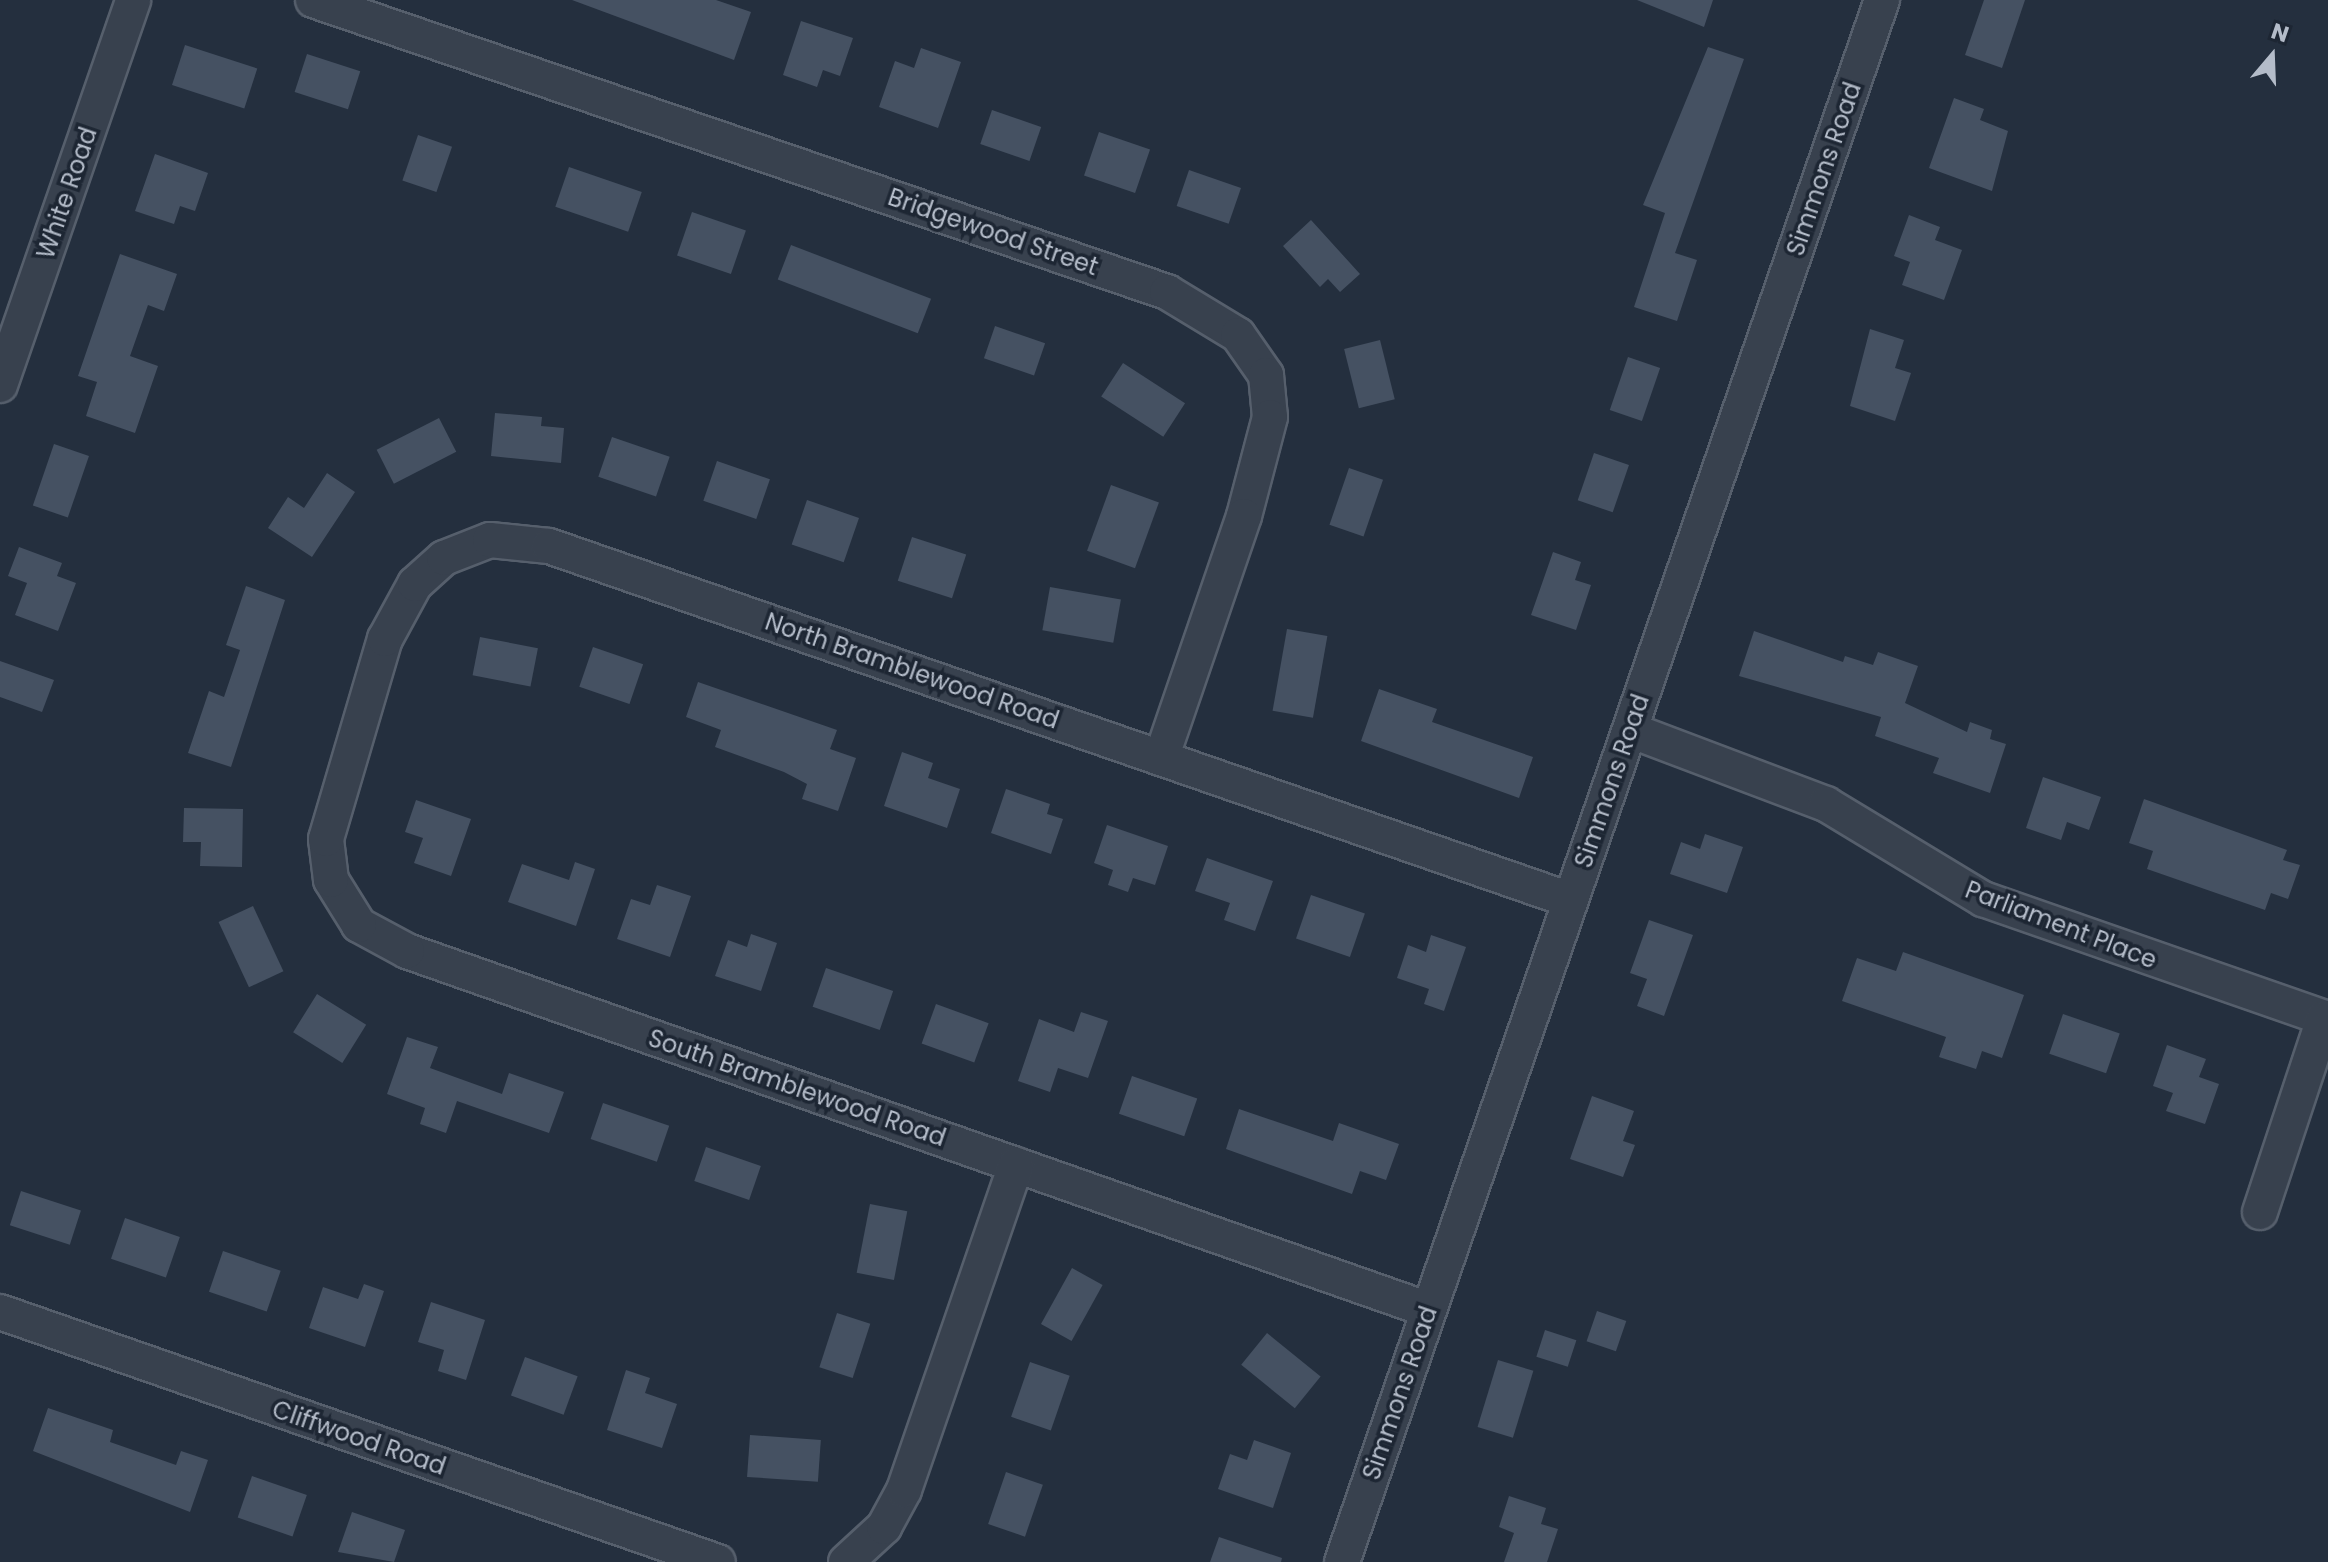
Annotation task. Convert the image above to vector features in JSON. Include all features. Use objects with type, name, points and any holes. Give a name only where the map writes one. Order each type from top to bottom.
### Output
[{"type":"street","name":"White Road","points":[[0,385],[133,0]]},
{"type":"street","name":"Bridgewood Street","points":[[313,0],[1167,292],[1238,335],[1266,375],[1265,444],[1161,758]]},
{"type":"street","name":"Simmons Road","points":[[1342,1562],[1882,0]]},
{"type":"street","name":"North Bramblewood Road","points":[[353,737],[385,639],[415,584],[461,549],[510,540],[624,570],[1570,900]]},
{"type":"street","name":"Parliament Place","points":[[1630,730],[1826,804],[1983,899],[2326,1018]]},
{"type":"street","name":"South Bramblewood Road","points":[[353,737],[329,818],[327,859],[339,899],[359,925],[407,951],[1429,1310]]},
{"type":"street","points":[[2260,1212],[2326,1018]]},
{"type":"street","points":[[846,1562],[871,1544],[904,1490],[1016,1165]]},
{"type":"street","name":"Cliffwood Road","points":[[0,1312],[718,1562]]},
{"type":"building","points":[[572,0],[716,0],[751,12],[734,60]]},
{"type":"building","points":[[1637,0],[1713,0],[1704,27]]},
{"type":"building","points":[[1984,0],[2025,0],[2002,68],[1965,55]]},
{"type":"building","points":[[801,21],[853,38],[840,76],[823,70],[817,87],[783,75]]},
{"type":"building","points":[[185,45],[257,68],[244,108],[172,85]]},
{"type":"building","points":[[1708,47],[1744,59],[1675,253],[1697,260],[1677,321],[1634,307],[1665,213],[1643,205]]},
{"type":"building","points":[[921,48],[961,62],[938,128],[879,107],[895,61],[914,68]]},
{"type":"building","points":[[307,54],[360,71],[348,109],[295,92]]},
{"type":"building","points":[[1954,98],[1984,109],[1980,120],[2008,131],[1992,191],[1929,168]]},
{"type":"building","points":[[992,110],[1041,127],[1029,161],[980,144]]},
{"type":"building","points":[[1099,132],[1150,150],[1135,193],[1084,175]]},
{"type":"building","points":[[418,135],[452,147],[436,192],[402,180]]},
{"type":"building","points":[[155,154],[208,173],[195,211],[180,206],[174,224],[135,211]]},
{"type":"building","points":[[569,167],[642,192],[628,232],[555,207]]},
{"type":"building","points":[[1189,170],[1241,188],[1229,224],[1177,206]]},
{"type":"building","points":[[692,212],[746,231],[731,274],[677,255]]},
{"type":"building","points":[[1909,215],[1940,227],[1935,240],[1962,250],[1944,300],[1902,285],[1910,262],[1894,256]]},
{"type":"building","points":[[1311,220],[1360,274],[1340,292],[1328,279],[1320,287],[1283,246]]},
{"type":"building","points":[[791,245],[931,299],[918,333],[778,280]]},
{"type":"building","points":[[120,254],[177,274],[164,311],[148,305],[130,356],[158,366],[135,433],[86,416],[97,382],[78,376]]},
{"type":"building","points":[[995,326],[1045,343],[1034,375],[984,358]]},
{"type":"building","points":[[1870,329],[1904,340],[1895,368],[1911,373],[1895,421],[1850,406]]},
{"type":"building","points":[[1380,340],[1395,399],[1359,408],[1344,349]]},
{"type":"building","points":[[1628,357],[1660,368],[1642,421],[1610,410]]},
{"type":"building","points":[[1123,363],[1185,403],[1163,437],[1101,397]]},
{"type":"building","points":[[495,413],[542,417],[541,426],[564,428],[561,463],[491,456]]},
{"type":"building","points":[[439,418],[456,452],[394,484],[377,450]]},
{"type":"building","points":[[612,437],[670,457],[656,497],[598,477]]},
{"type":"building","points":[[54,444],[89,456],[68,518],[33,505]]},
{"type":"building","points":[[1594,453],[1629,465],[1613,512],[1578,500]]},
{"type":"building","points":[[717,461],[770,479],[756,519],[703,501]]},
{"type":"building","points":[[1349,468],[1383,480],[1364,536],[1329,525]]},
{"type":"building","points":[[327,473],[355,492],[312,557],[268,528],[288,497],[304,508]]},
{"type":"building","points":[[1111,485],[1159,502],[1135,568],[1087,551]]},
{"type":"building","points":[[807,500],[859,518],[844,562],[792,544]]},
{"type":"building","points":[[912,537],[966,555],[952,598],[898,581]]},
{"type":"building","points":[[19,547],[62,563],[57,576],[76,583],[58,631],[15,615],[27,583],[8,576]]},
{"type":"building","points":[[1553,552],[1581,562],[1575,580],[1591,585],[1576,630],[1531,615]]},
{"type":"building","points":[[246,586],[285,600],[231,767],[188,753],[209,691],[224,697],[240,650],[226,645]]},
{"type":"building","points":[[1050,587],[1121,600],[1113,643],[1042,630]]},
{"type":"building","points":[[1287,629],[1327,636],[1313,718],[1273,711]]},
{"type":"building","points":[[1754,631],[1843,662],[1845,656],[1873,665],[1878,652],[1918,666],[1905,703],[1967,732],[1970,722],[1992,730],[1990,739],[2006,744],[1990,793],[1933,773],[1939,758],[1875,736],[1881,717],[1739,676]]},
{"type":"building","points":[[480,637],[538,648],[530,687],[473,675]]},
{"type":"building","points":[[593,647],[643,664],[629,704],[579,687]]},
{"type":"building","points":[[0,661],[54,680],[42,712],[0,697]]},
{"type":"building","points":[[698,682],[837,730],[830,749],[856,758],[838,811],[802,799],[807,784],[784,772],[715,747],[721,730],[686,717]]},
{"type":"building","points":[[1379,689],[1437,709],[1432,722],[1533,757],[1519,798],[1361,741]]},
{"type":"building","points":[[902,752],[933,763],[928,778],[960,789],[947,828],[884,806]]},
{"type":"building","points":[[2043,777],[2101,797],[2089,830],[2067,822],[2061,840],[2026,828]]},
{"type":"building","points":[[1006,789],[1050,804],[1047,814],[1063,819],[1051,854],[991,833]]},
{"type":"building","points":[[2144,799],[2287,850],[2283,860],[2300,865],[2288,899],[2271,893],[2265,910],[2147,869],[2153,851],[2129,843]]},
{"type":"building","points":[[416,800],[471,819],[451,876],[414,863],[423,838],[405,832]]},
{"type":"building","points":[[184,808],[243,809],[242,867],[200,866],[201,842],[183,842]]},
{"type":"building","points":[[1107,825],[1168,846],[1155,885],[1133,878],[1128,892],[1108,885],[1113,870],[1094,863]]},
{"type":"building","points":[[1705,834],[1743,847],[1727,893],[1670,874],[1681,842],[1700,849]]},
{"type":"building","points":[[1207,858],[1273,881],[1255,931],[1224,920],[1230,903],[1195,891]]},
{"type":"building","points":[[575,862],[595,869],[576,926],[508,902],[522,864],[569,880]]},
{"type":"building","points":[[657,885],[691,896],[670,957],[617,939],[631,899],[650,905]]},
{"type":"building","points":[[1311,895],[1365,914],[1350,957],[1296,938]]},
{"type":"building","points":[[253,906],[283,971],[249,987],[219,922]]},
{"type":"building","points":[[1649,920],[1693,935],[1664,1016],[1637,1006],[1647,979],[1630,973]]},
{"type":"building","points":[[751,934],[777,943],[761,991],[715,976],[728,940],[747,947]]},
{"type":"building","points":[[1431,935],[1466,947],[1444,1011],[1424,1004],[1429,989],[1397,978],[1408,945],[1426,952]]},
{"type":"building","points":[[1903,952],[2024,995],[2002,1058],[1982,1051],[1976,1069],[1939,1057],[1946,1037],[1842,1001],[1857,958],[1896,971]]},
{"type":"building","points":[[826,968],[893,991],[880,1030],[813,1007]]},
{"type":"building","points":[[317,994],[366,1025],[342,1063],[293,1032]]},
{"type":"building","points":[[936,1004],[989,1023],[974,1063],[922,1043]]},
{"type":"building","points":[[1081,1012],[1108,1021],[1088,1078],[1058,1068],[1050,1092],[1018,1081],[1039,1019],[1074,1032]]},
{"type":"building","points":[[2063,1014],[2120,1034],[2106,1073],[2049,1054]]},
{"type":"building","points":[[407,1037],[438,1047],[430,1068],[502,1094],[509,1073],[564,1092],[549,1133],[457,1101],[446,1133],[420,1124],[425,1108],[387,1094]]},
{"type":"building","points":[[2167,1045],[2206,1059],[2199,1077],[2219,1084],[2205,1124],[2166,1111],[2173,1093],[2153,1086]]},
{"type":"building","points":[[1132,1076],[1197,1098],[1184,1136],[1119,1114]]},
{"type":"building","points":[[1592,1096],[1634,1111],[1623,1141],[1635,1145],[1623,1177],[1570,1159]]},
{"type":"building","points":[[603,1103],[669,1126],[657,1162],[591,1139]]},
{"type":"building","points":[[1239,1109],[1333,1141],[1339,1123],[1399,1144],[1386,1180],[1360,1171],[1352,1194],[1226,1149]]},
{"type":"building","points":[[706,1147],[761,1166],[749,1200],[694,1181]]},
{"type":"building","points":[[21,1191],[81,1210],[70,1245],[10,1225]]},
{"type":"building","points":[[870,1204],[907,1211],[894,1280],[857,1273]]},
{"type":"building","points":[[125,1218],[180,1237],[166,1278],[111,1259]]},
{"type":"building","points":[[223,1251],[281,1271],[267,1312],[209,1292]]},
{"type":"building","points":[[1072,1268],[1103,1285],[1072,1341],[1041,1324]]},
{"type":"building","points":[[364,1284],[384,1291],[365,1347],[309,1328],[323,1287],[358,1299]]},
{"type":"building","points":[[431,1302],[485,1320],[466,1380],[438,1371],[444,1350],[418,1342]]},
{"type":"building","points":[[1597,1311],[1626,1321],[1616,1351],[1587,1341]]},
{"type":"building","points":[[837,1313],[870,1324],[853,1378],[819,1367]]},
{"type":"building","points":[[1545,1330],[1576,1340],[1568,1367],[1536,1357]]},
{"type":"building","points":[[1267,1333],[1321,1376],[1295,1408],[1241,1365]]},
{"type":"building","points":[[525,1357],[578,1376],[564,1415],[511,1396]]},
{"type":"building","points":[[1498,1360],[1533,1371],[1513,1438],[1478,1427]]},
{"type":"building","points":[[1030,1362],[1070,1376],[1051,1431],[1011,1417]]},
{"type":"building","points":[[626,1370],[650,1378],[645,1393],[677,1404],[662,1448],[607,1430]]},
{"type":"building","points":[[48,1408],[113,1430],[110,1442],[176,1465],[181,1451],[208,1460],[190,1512],[33,1451]]},
{"type":"building","points":[[750,1435],[821,1440],[818,1482],[747,1477]]},
{"type":"building","points":[[1254,1440],[1291,1453],[1273,1508],[1218,1489],[1230,1454],[1247,1460]]},
{"type":"building","points":[[1006,1472],[1043,1485],[1025,1537],[988,1524]]},
{"type":"building","points":[[252,1476],[307,1495],[293,1536],[238,1518]]},
{"type":"building","points":[[1509,1496],[1546,1508],[1541,1524],[1558,1529],[1547,1562],[1504,1562],[1514,1533],[1499,1527]]},
{"type":"building","points":[[352,1512],[405,1530],[394,1562],[338,1552]]},
{"type":"building","points":[[1219,1537],[1282,1558],[1281,1562],[1210,1562]]}]
